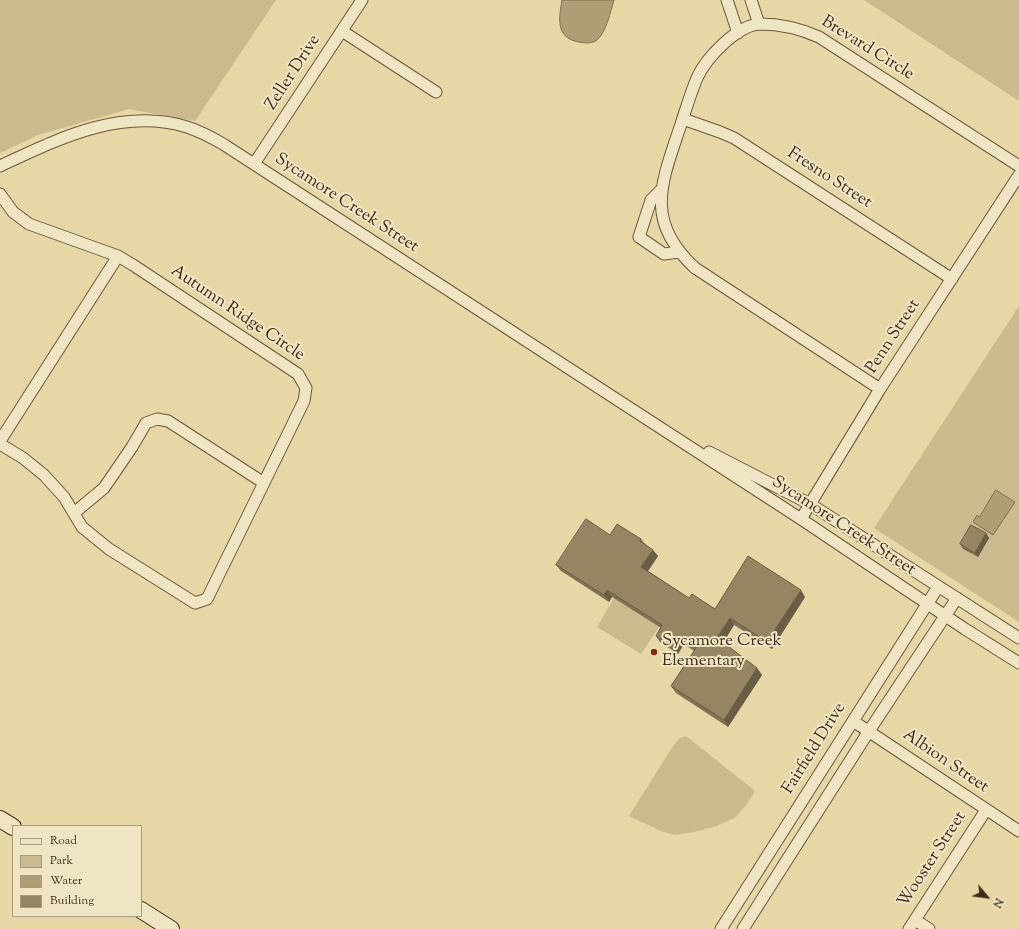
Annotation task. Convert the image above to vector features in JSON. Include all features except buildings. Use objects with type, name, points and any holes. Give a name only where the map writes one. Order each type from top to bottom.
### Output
[{"type":"main road","points":[[0,819],[12,826]]},
{"type":"main road","points":[[142,911],[171,929]]},
{"type":"street","name":"Zeller Drive","points":[[254,164],[362,0]]},
{"type":"street","points":[[727,0],[738,33]]},
{"type":"street","points":[[751,0],[759,24]]},
{"type":"street","name":"Brevard Circle","points":[[880,389],[695,268],[679,252],[668,232],[663,219],[661,204],[661,190],[664,176],[697,78],[705,64],[713,54],[746,28],[759,24],[792,27],[806,31],[819,37],[1019,166]]},
{"type":"street","points":[[342,31],[436,92]]},
{"type":"street","name":"Fresno Street","points":[[683,119],[734,138],[952,279]]},
{"type":"street","name":"Sycamore Creek Street","points":[[0,166],[57,139],[109,124],[148,120],[168,122],[205,134],[254,164],[801,519],[1019,663]]},
{"type":"street","name":"Penn Street","points":[[801,519],[880,389],[1019,175]]},
{"type":"street","name":"Brevard Circle","points":[[661,190],[651,200],[639,237],[664,254],[679,252]]},
{"type":"street","name":"Autumn Ridge Circle","points":[[0,194],[13,212],[29,224],[118,256],[298,374],[306,388],[304,401],[207,599],[195,603],[109,549],[82,527],[64,497],[44,475],[23,458],[0,444]]},
{"type":"street","points":[[0,441],[118,256]]},
{"type":"street","points":[[74,513],[104,488],[132,447],[146,423],[157,419],[168,421],[264,483]]},
{"type":"street","name":"Sycamore Creek Street","points":[[648,421],[810,504],[1019,638]]},
{"type":"street","name":"Fairfield Drive","points":[[721,929],[938,587]]},
{"type":"street","points":[[744,929],[869,732],[957,598]]},
{"type":"street","name":"Albion Street","points":[[853,721],[1019,831]]},
{"type":"street","name":"Wooster Street","points":[[912,924],[986,810]]},
{"type":"street","points":[[912,924],[929,929]]},
{"type":"green space","points":[[0,0],[276,0],[195,121],[129,109],[38,135],[0,153]]},
{"type":"green space","points":[[864,0],[1019,0],[1019,101]]},
{"type":"green space","points":[[1019,306],[1019,622],[874,528]]},
{"type":"green space","points":[[614,598],[659,627],[641,654],[597,627]]},
{"type":"green space","points":[[686,736],[755,791],[747,804],[736,817],[717,826],[675,835],[661,831],[629,816],[673,746],[680,738]]},
{"type":"water","points":[[562,0],[614,0],[606,27],[597,40],[591,43],[579,42],[571,40],[562,32],[560,26],[560,14]]},
{"type":"water","points":[[996,490],[1015,502],[993,535],[973,522],[977,515],[979,517]]},
{"type":"place","name":"Sycamore Creek Elementary","points":[[654,652]]}]
